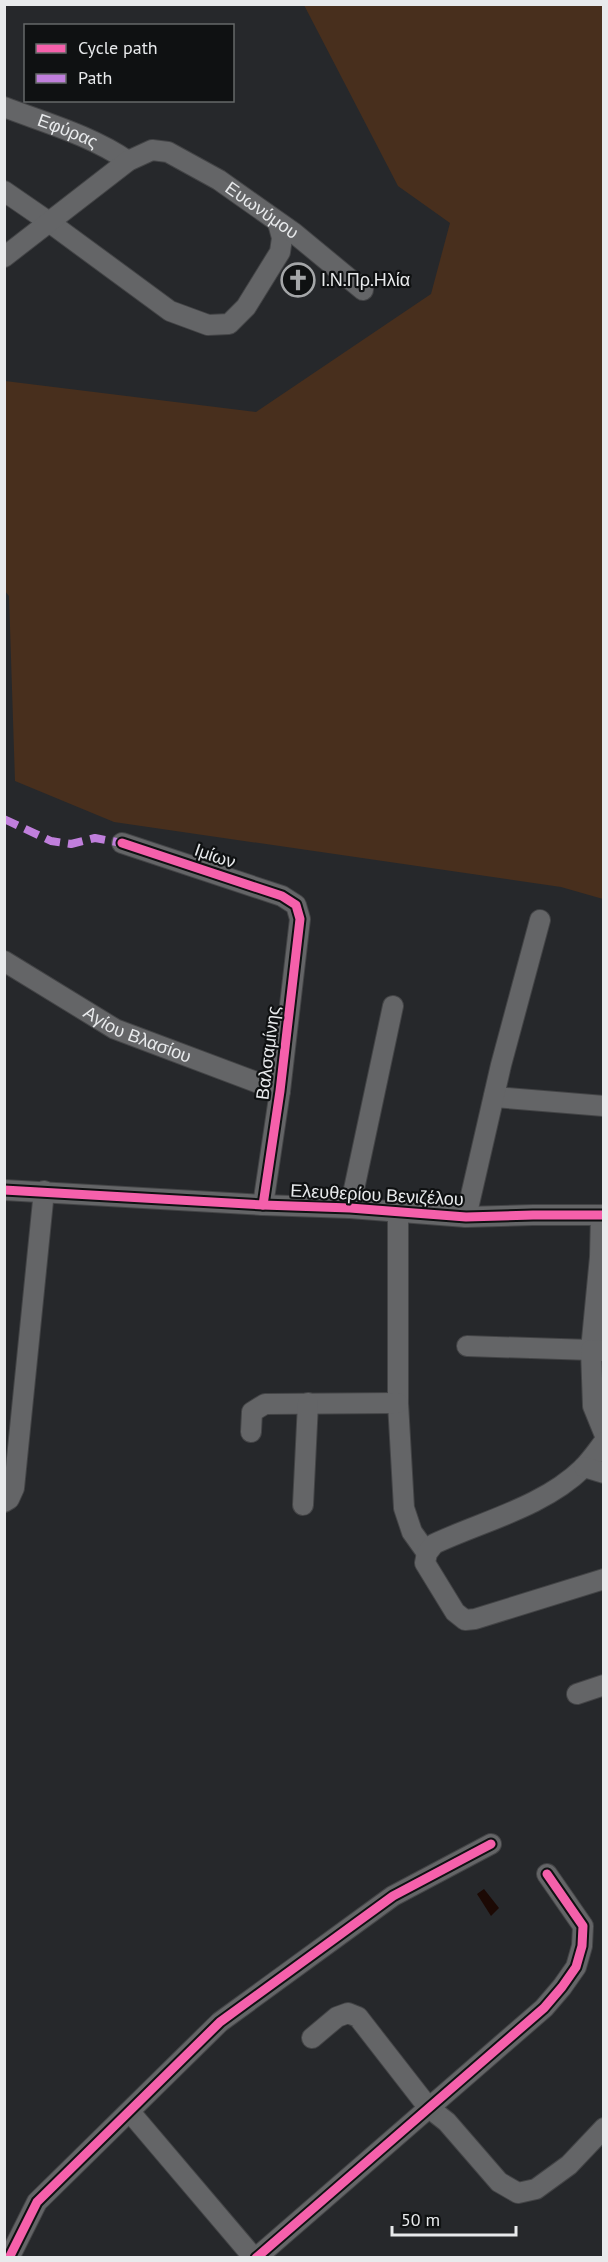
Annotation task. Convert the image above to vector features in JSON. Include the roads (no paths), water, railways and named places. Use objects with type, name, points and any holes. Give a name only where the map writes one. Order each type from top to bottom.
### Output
[{"type":"street","name":"Εφύρας","points":[[4,107],[80,136],[128,161]]},
{"type":"street","name":"Ευωνύμου","points":[[128,161],[152,150],[168,152],[219,180],[294,233],[363,290]]},
{"type":"street","points":[[4,257],[128,161]]},
{"type":"street","points":[[4,192],[49,222],[170,311],[208,325],[230,324],[246,307],[280,252],[282,238],[278,223]]},
{"type":"street","name":"Ιμίων","points":[[122,843],[282,896],[296,905]]},
{"type":"street","name":"Βαλσαμίνης","points":[[264,1205],[300,919],[296,905]]},
{"type":"street","points":[[466,1217],[525,971],[540,920]]},
{"type":"street","name":"Αγίου Βλασίου","points":[[4,961],[115,1029],[280,1091]]},
{"type":"street","points":[[350,1208],[393,1006]]},
{"type":"street","points":[[494,1097],[603,1106]]},
{"type":"street","name":"Ελευθερίου Βενιζέλου","points":[[4,1190],[350,1208],[466,1217],[602,1215]]},
{"type":"street","points":[[4,1502],[9,1499],[14,1488],[44,1191]]},
{"type":"street","points":[[398,1212],[398,1403],[404,1508],[412,1532],[427,1552]]},
{"type":"street","points":[[602,1215],[602,1254],[593,1406],[603,1433]]},
{"type":"street","points":[[467,1346],[597,1351]]},
{"type":"street","points":[[303,1505],[308,1403]]},
{"type":"street","points":[[251,1432],[252,1412],[265,1404],[398,1403]]},
{"type":"street","points":[[603,1442],[584,1467],[560,1486],[522,1507],[434,1544],[427,1552],[425,1563],[455,1612],[465,1620],[603,1579]]},
{"type":"street","points":[[584,1467],[603,1473]]},
{"type":"street","points":[[576,1694],[603,1685]]},
{"type":"street","points":[[9,2258],[37,2202],[229,2015],[393,1896],[491,1844]]},
{"type":"street","points":[[130,2112],[255,2258],[544,2008],[562,1988],[576,1966],[582,1946],[583,1926],[547,1874]]},
{"type":"street","points":[[312,2038],[337,2017],[348,2013],[358,2017],[428,2107],[447,2122],[499,2182],[518,2193],[536,2189],[569,2165],[603,2128]]},
{"type":"place","name":"Ι.Ν.Πρ.Ηλία","points":[[298,280]]}]
